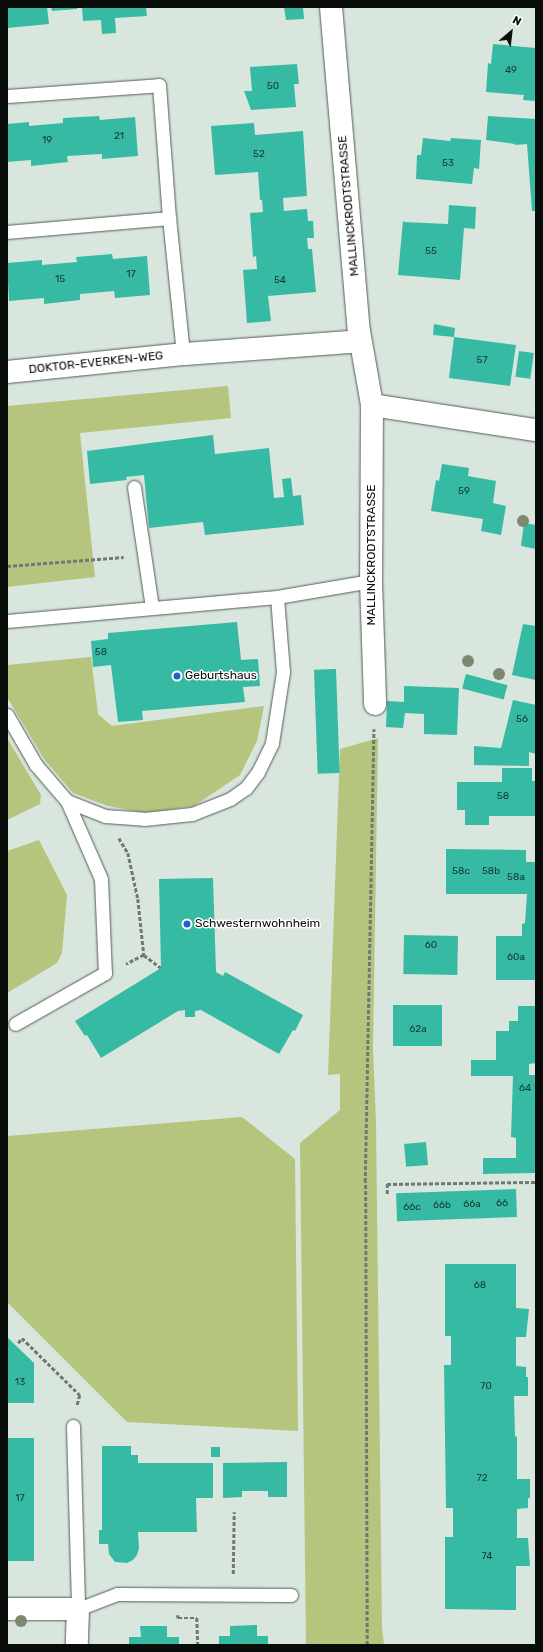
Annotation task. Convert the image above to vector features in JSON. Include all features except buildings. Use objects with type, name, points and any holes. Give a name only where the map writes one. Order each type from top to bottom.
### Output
[{"type":"street","name":"MALLINCKRODTSTRASSE","points":[[331,7],[360,341],[372,405],[371,581],[374,704]]},
{"type":"street","name":"DOKTOR-EVERKEN-WEG","points":[[7,372],[185,354],[360,341]]},
{"type":"street","points":[[372,405],[536,430]]},
{"type":"street","points":[[7,1609],[78,1609],[77,1645]]},
{"type":"lane","points":[[7,96],[159,85],[169,218],[182,344],[185,354]]},
{"type":"lane","points":[[7,232],[169,218]]},
{"type":"lane","points":[[134,487],[152,608]]},
{"type":"lane","points":[[7,621],[277,597],[371,581]]},
{"type":"lane","points":[[67,800],[105,816],[144,819],[192,814],[230,799],[246,788],[258,772],[272,743],[283,672],[277,597]]},
{"type":"lane","points":[[7,715],[36,765],[67,800],[101,879],[105,973],[15,1024]]},
{"type":"lane","points":[[73,1426],[78,1609],[117,1594],[291,1595]]},
{"type":"path","points":[[7,566],[144,555]]},
{"type":"path","points":[[367,1645],[365,1182],[374,704]]},
{"type":"path","points":[[105,816],[128,853],[138,899],[144,955],[162,968]]},
{"type":"path","points":[[105,973],[144,955]]},
{"type":"path","points":[[387,1194],[387,1184],[536,1182]]},
{"type":"path","points":[[18,1343],[22,1338],[80,1395],[73,1426]]},
{"type":"path","points":[[233,1594],[234,1512]]},
{"type":"path","points":[[178,1594],[178,1618],[197,1618],[198,1645]]},
{"type":"green space","points":[[228,386],[231,418],[80,433],[95,577],[7,587],[7,406]]},
{"type":"green space","points":[[91,657],[98,714],[112,726],[264,706],[257,741],[240,775],[194,806],[145,813],[108,806],[73,793],[44,759],[7,697],[7,665]]},
{"type":"green space","points":[[7,738],[41,795],[40,804],[7,820]]},
{"type":"green space","points":[[378,738],[373,1048],[376,1123],[382,1628],[384,1645],[306,1645],[300,1143],[340,1110],[340,1074],[328,1075],[340,749]]},
{"type":"green space","points":[[39,840],[67,895],[62,953],[57,963],[7,993],[7,851]]},
{"type":"green space","points":[[242,1117],[295,1159],[298,1431],[127,1422],[7,1302],[7,1136]]},
{"type":"place","name":"Geburtshaus","points":[[177,676]]},
{"type":"place","name":"Schwesternwohnheim","points":[[187,924]]}]
